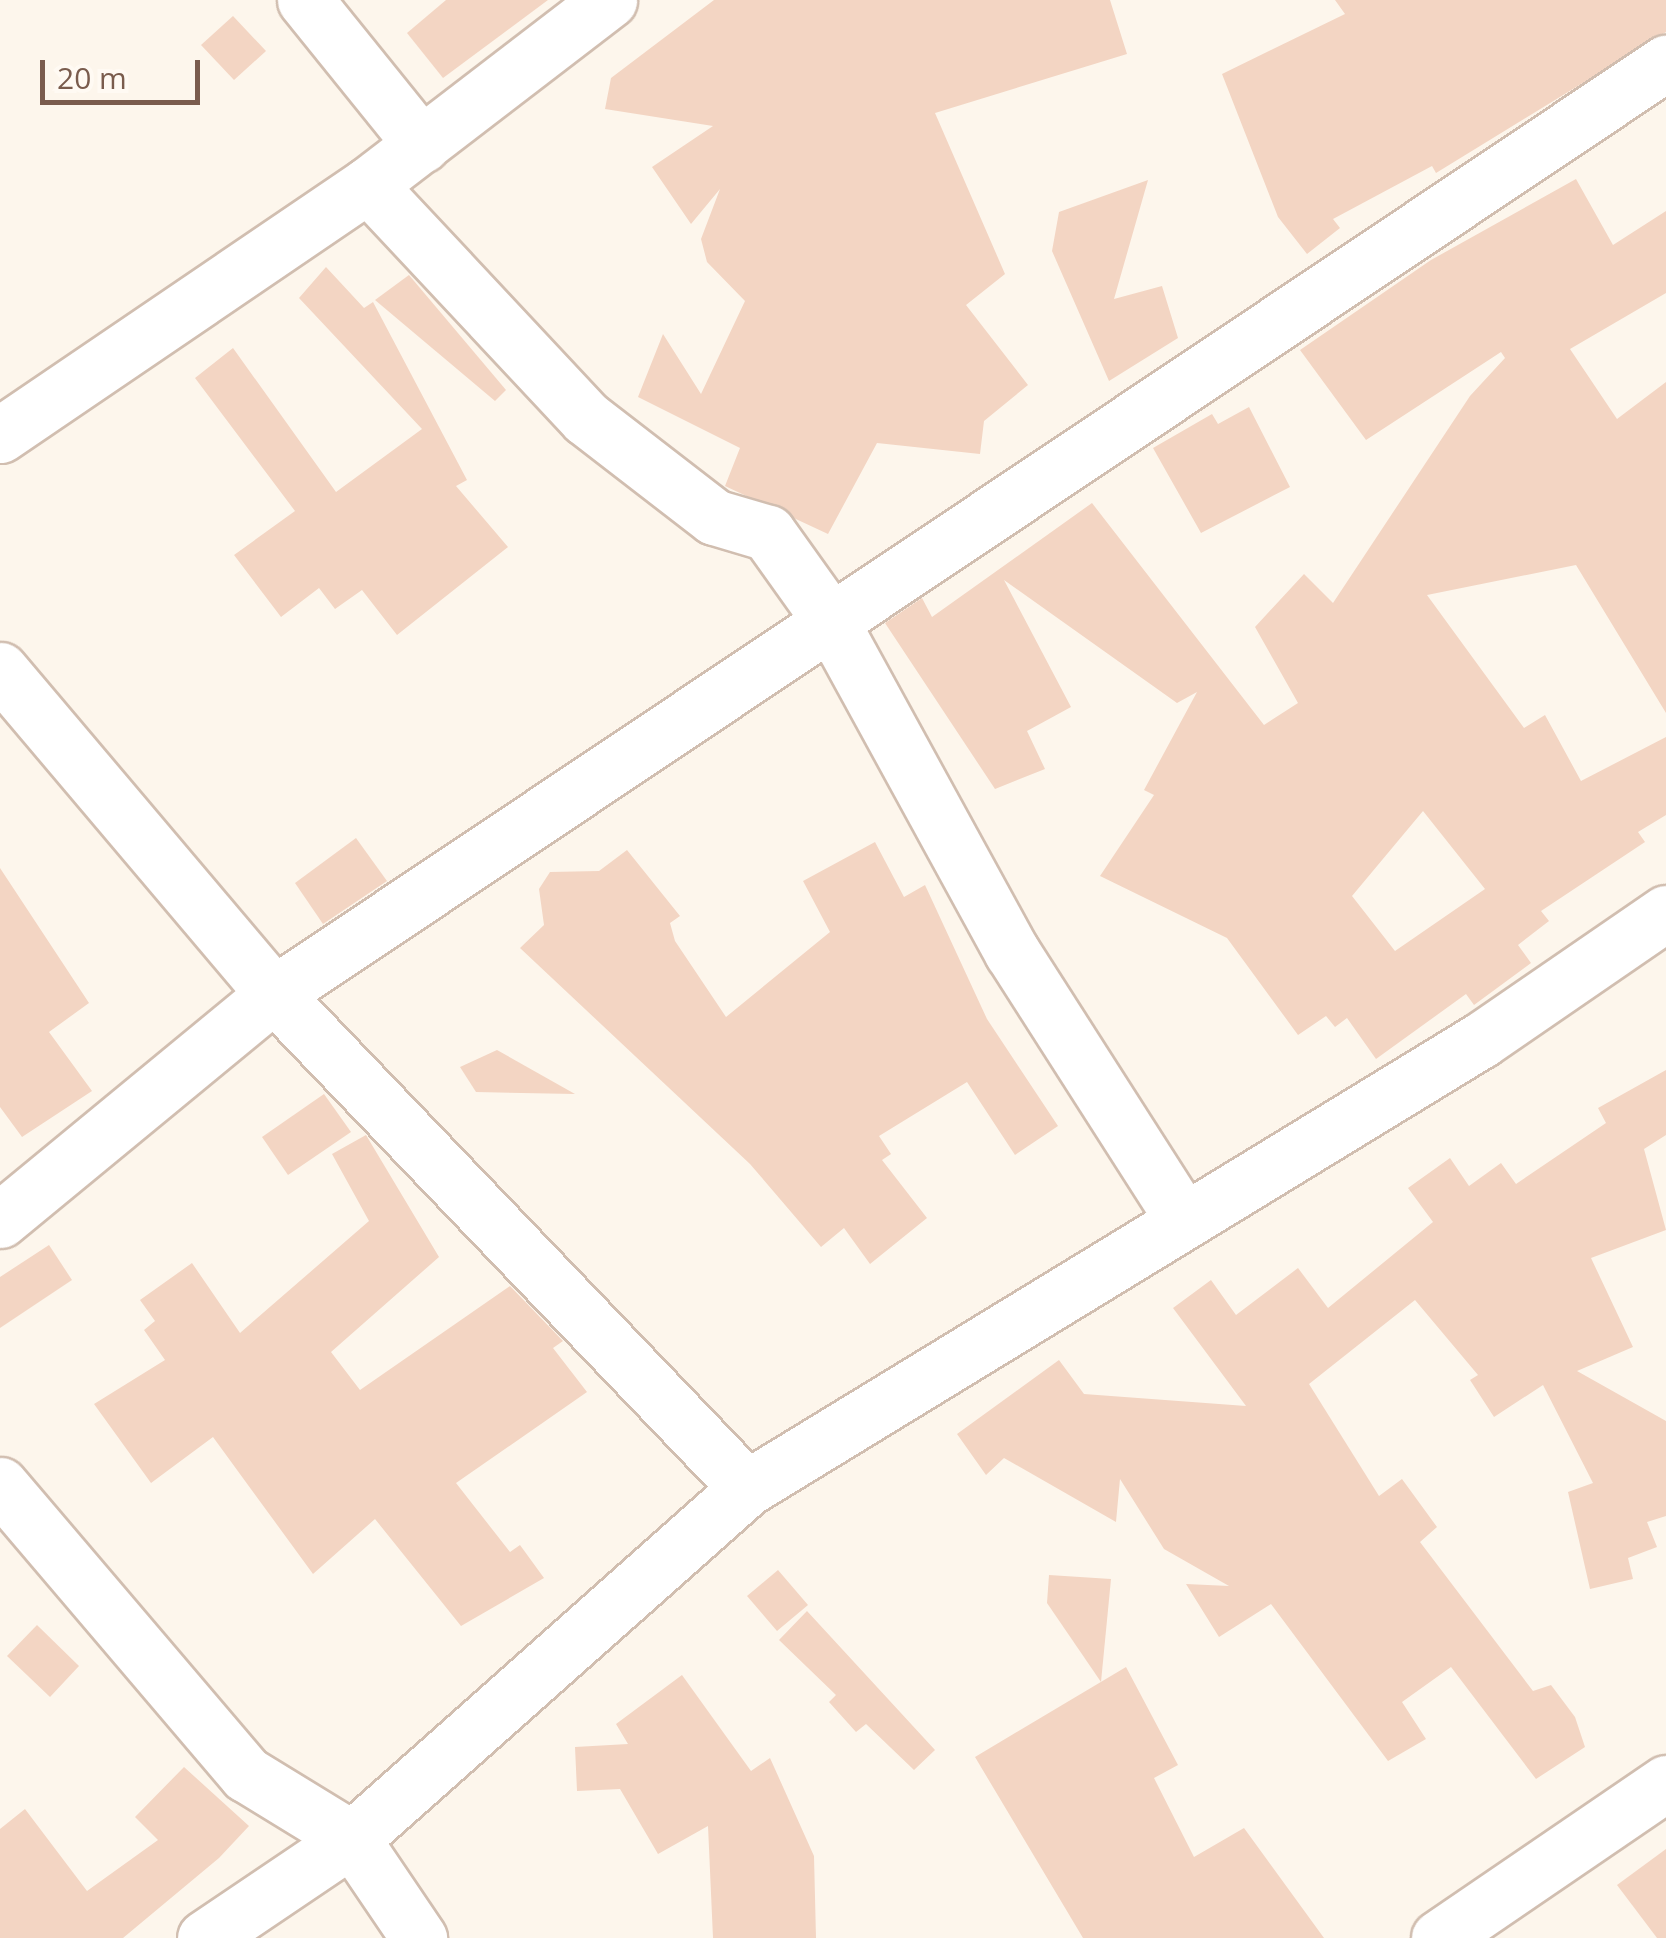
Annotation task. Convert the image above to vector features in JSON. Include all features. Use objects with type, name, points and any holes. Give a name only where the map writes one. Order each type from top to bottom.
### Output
[{"type":"street","points":[[305,0],[422,145]]},
{"type":"street","points":[[0,435],[368,185],[609,0]]},
{"type":"street","points":[[0,1220],[274,994],[1666,63]]},
{"type":"street","points":[[368,185],[586,418],[714,517],[768,534],[830,620],[1012,952],[1181,1216]]},
{"type":"street","points":[[0,670],[274,994],[747,1488]]},
{"type":"street","points":[[206,1938],[352,1839],[747,1488],[1181,1216],[1481,1040],[1666,913]]},
{"type":"street","points":[[0,1485],[246,1774],[352,1839],[419,1938]]},
{"type":"street","points":[[1439,1938],[1666,1783]]},
{"type":"building","points":[[446,0],[548,0],[443,78],[407,33]]},
{"type":"building","points":[[714,0],[1110,0],[1127,54],[935,113],[1005,274],[966,305],[1028,385],[984,421],[980,454],[877,443],[828,534],[725,486],[740,448],[638,397],[663,334],[701,394],[745,301],[707,262],[701,239],[720,189],[691,224],[652,167],[713,126],[605,109],[611,78]]},
{"type":"building","points":[[1335,0],[1666,0],[1666,32],[1436,173],[1432,166],[1333,219],[1340,228],[1307,254],[1278,217],[1222,74],[1345,14]]},
{"type":"building","points":[[233,16],[266,51],[234,80],[201,45]]},
{"type":"building","points":[[1576,179],[1613,245],[1666,211],[1666,293],[1570,349],[1617,419],[1666,382],[1666,713],[1576,565],[1427,595],[1524,728],[1545,715],[1581,781],[1666,737],[1666,815],[1638,832],[1645,842],[1541,911],[1549,921],[1518,945],[1531,963],[1474,1005],[1466,994],[1376,1059],[1347,1018],[1335,1027],[1326,1016],[1298,1035],[1227,938],[1100,876],[1154,795],[1144,790],[1197,692],[1177,703],[1004,580],[1071,707],[1027,731],[1045,769],[995,789],[885,623],[922,598],[932,617],[1092,503],[1264,725],[1298,703],[1255,627],[1304,574],[1333,603],[1470,396],[1505,358],[1501,352],[1366,440],[1300,350],[1431,260]],"holes":[[[1423,811],[1485,889],[1395,951],[1352,896]]]},
{"type":"building","points":[[1148,180],[1114,299],[1162,286],[1178,338],[1109,381],[1052,251],[1059,212]]},
{"type":"building","points":[[326,267],[364,308],[373,302],[467,480],[456,486],[508,547],[397,635],[362,590],[335,609],[319,588],[281,617],[234,555],[295,511],[195,378],[233,348],[336,492],[422,429],[299,298]]},
{"type":"building","points":[[409,275],[506,390],[495,401],[375,300]]},
{"type":"building","points":[[1249,407],[1290,487],[1201,533],[1153,448],[1212,414],[1218,424]]},
{"type":"building","points":[[356,838],[387,881],[323,924],[295,883]]},
{"type":"building","points":[[875,842],[904,897],[925,885],[987,1019],[1058,1126],[1015,1155],[967,1082],[879,1136],[891,1154],[882,1160],[927,1218],[870,1264],[844,1228],[821,1247],[750,1164],[520,948],[544,925],[539,889],[550,872],[599,871],[627,850],[680,916],[670,923],[675,941],[726,1017],[830,932],[803,881]]},
{"type":"building","points":[[0,868],[89,1003],[49,1032],[92,1091],[22,1137],[0,1107]]},
{"type":"building","points":[[497,1050],[575,1094],[476,1092],[460,1067]]},
{"type":"building","points":[[1666,1070],[1666,1135],[1644,1149],[1666,1230],[1591,1258],[1633,1347],[1577,1371],[1666,1421],[1666,1516],[1647,1522],[1657,1547],[1628,1558],[1633,1579],[1590,1589],[1568,1492],[1593,1483],[1543,1385],[1494,1417],[1470,1380],[1478,1375],[1415,1300],[1309,1384],[1379,1496],[1402,1479],[1437,1527],[1420,1542],[1533,1691],[1551,1685],[1575,1717],[1585,1747],[1536,1779],[1451,1667],[1402,1702],[1426,1739],[1388,1761],[1271,1604],[1219,1637],[1186,1584],[1229,1586],[1164,1549],[1120,1479],[1116,1522],[1004,1458],[986,1475],[957,1434],[1059,1360],[1084,1394],[1246,1406],[1173,1308],[1211,1280],[1236,1315],[1298,1268],[1328,1308],[1433,1222],[1408,1188],[1450,1158],[1469,1186],[1501,1163],[1516,1184],[1606,1123],[1598,1108]]},
{"type":"building","points":[[324,1094],[351,1132],[288,1175],[262,1137]]},
{"type":"building","points":[[366,1135],[439,1257],[331,1352],[360,1390],[510,1286],[563,1341],[553,1348],[587,1392],[456,1483],[510,1552],[520,1545],[544,1578],[461,1626],[375,1519],[313,1574],[213,1437],[151,1483],[94,1404],[165,1360],[144,1330],[155,1321],[140,1300],[192,1263],[240,1333],[369,1221],[332,1154]]},
{"type":"building","points":[[49,1245],[72,1280],[0,1328],[0,1277]]},
{"type":"building","points":[[778,1570],[808,1605],[777,1631],[747,1596]]},
{"type":"building","points":[[1049,1575],[1111,1579],[1101,1682],[1047,1603]]},
{"type":"building","points":[[807,1611],[935,1750],[914,1770],[866,1724],[856,1732],[829,1702],[836,1695],[779,1640]]},
{"type":"building","points":[[37,1625],[79,1666],[50,1697],[7,1656]]},
{"type":"building","points":[[1126,1667],[1178,1765],[1154,1778],[1194,1857],[1244,1828],[1324,1938],[1083,1938],[975,1757]]},
{"type":"building","points":[[682,1675],[751,1771],[770,1758],[814,1856],[816,1938],[713,1938],[708,1826],[658,1854],[620,1789],[577,1791],[575,1747],[628,1744],[616,1724]]},
{"type":"building","points":[[184,1767],[249,1826],[219,1858],[123,1938],[0,1938],[0,1829],[25,1809],[87,1891],[158,1840],[135,1817]]},
{"type":"building","points":[[1666,1849],[1666,1938],[1657,1938],[1617,1885]]}]
